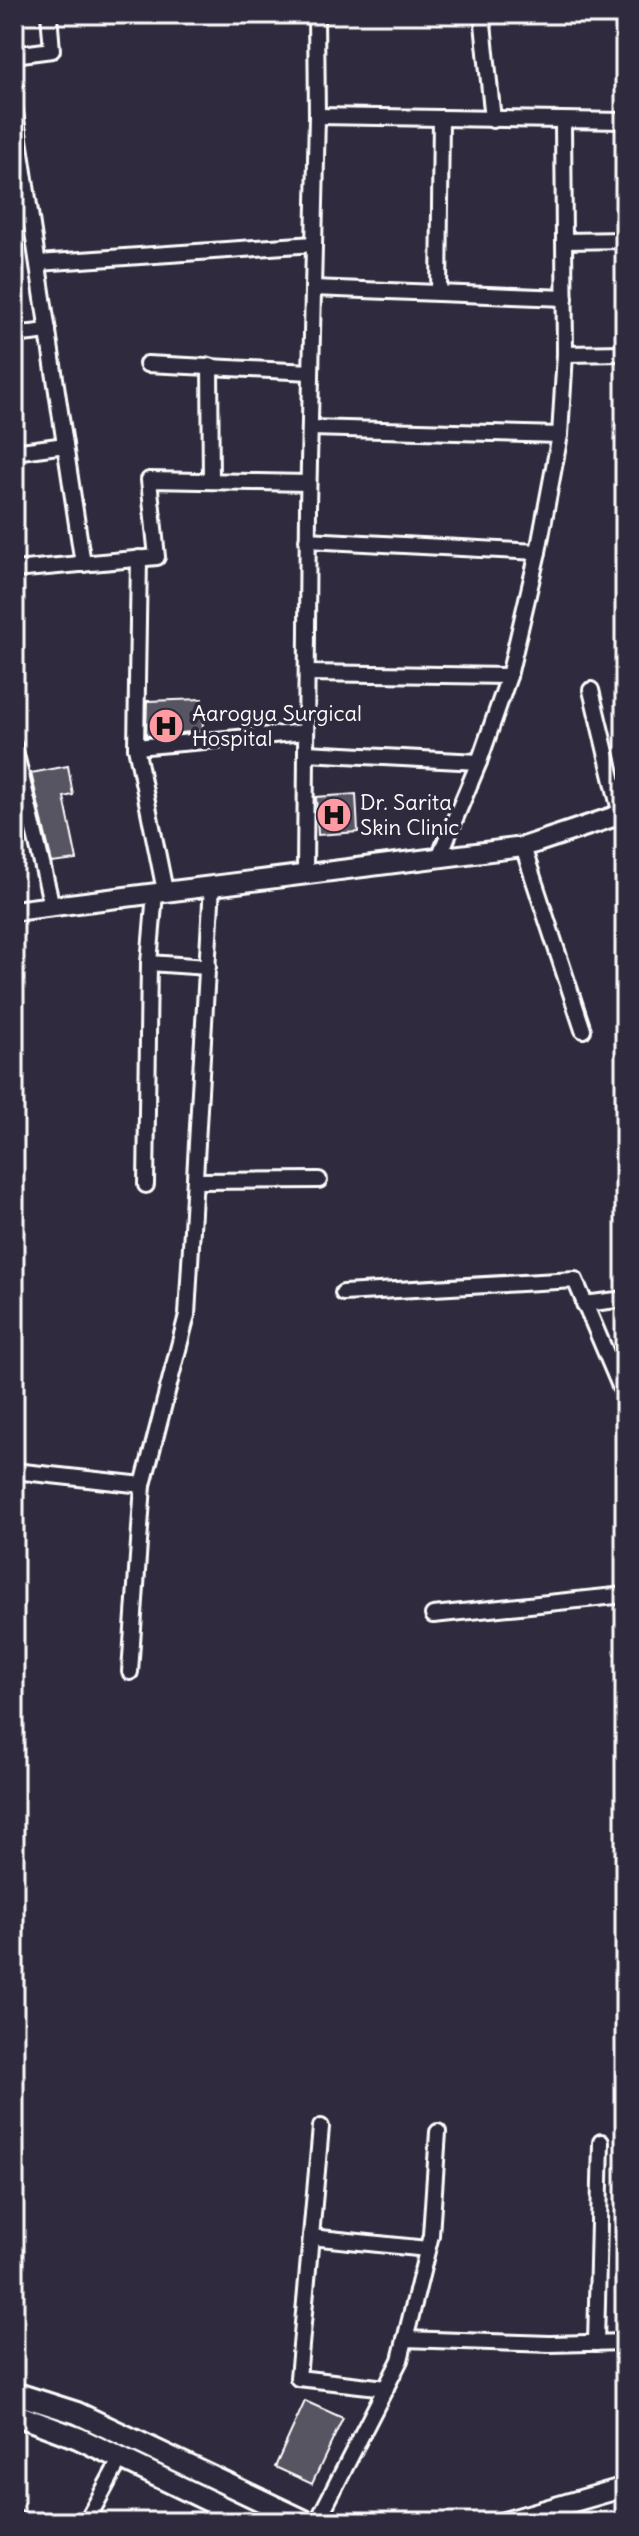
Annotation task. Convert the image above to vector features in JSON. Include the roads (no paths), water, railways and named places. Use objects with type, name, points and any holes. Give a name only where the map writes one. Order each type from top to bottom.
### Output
[{"type":"main road","points":[[14,2393],[77,2413],[307,2522]]},
{"type":"main road","points":[[14,2414],[121,2458],[253,2522]]},
{"type":"main road","points":[[162,2478],[174,2459]]},
{"type":"street","points":[[14,55],[52,50],[49,14]]},
{"type":"street","points":[[305,874],[316,14]]},
{"type":"street","points":[[482,14],[493,120]]},
{"type":"street","points":[[14,106],[20,186],[38,263],[83,564]]},
{"type":"street","points":[[317,116],[625,121]]},
{"type":"street","points":[[439,293],[441,118]]},
{"type":"street","points":[[439,857],[479,762],[509,676],[538,552],[560,435],[565,354],[563,122]]},
{"type":"street","points":[[564,241],[625,240]]},
{"type":"street","points":[[38,263],[314,244]]},
{"type":"street","points":[[313,288],[565,298]]},
{"type":"street","points":[[14,335],[48,331]]},
{"type":"street","points":[[565,354],[625,353]]},
{"type":"street","points":[[147,364],[311,372]]},
{"type":"street","points":[[210,366],[211,481]]},
{"type":"street","points":[[310,428],[560,435]]},
{"type":"street","points":[[14,452],[65,445]]},
{"type":"street","points":[[14,570],[157,557],[149,480],[308,483]]},
{"type":"street","points":[[307,540],[538,552]]},
{"type":"street","points":[[139,558],[136,747],[160,892],[149,963],[146,1185]]},
{"type":"street","points":[[307,673],[509,676]]},
{"type":"street","points":[[14,911],[523,847],[623,814],[591,690]]},
{"type":"street","points":[[136,747],[306,732]]},
{"type":"street","points":[[14,746],[52,906]]},
{"type":"street","points":[[306,753],[479,762]]},
{"type":"street","points":[[523,847],[583,1030]]},
{"type":"street","points":[[130,1672],[143,1485],[187,1315],[212,885]]},
{"type":"street","points":[[149,963],[208,967]]},
{"type":"street","points":[[195,1181],[319,1180]]},
{"type":"street","points":[[343,1293],[575,1280],[625,1398]]},
{"type":"street","points":[[584,1304],[625,1299]]},
{"type":"street","points":[[14,1471],[143,1485]]},
{"type":"street","points":[[433,1615],[625,1595]]},
{"type":"street","points":[[321,2127],[298,2378],[386,2388]]},
{"type":"street","points":[[317,2522],[400,2360],[431,2235],[438,2132]]},
{"type":"street","points":[[596,2343],[601,2142]]},
{"type":"street","points":[[311,2237],[427,2249]]},
{"type":"street","points":[[405,2339],[625,2342]]},
{"type":"street","points":[[86,2522],[121,2458]]},
{"type":"street","points":[[504,2522],[625,2487]]},
{"type":"street","points":[[14,2518],[25,2522]]},
{"type":"place","name":"Aarogya Surgical Hospital","points":[[166,726]]},
{"type":"place","name":"Dr. Sarita Skin Clinic","points":[[334,815]]}]
